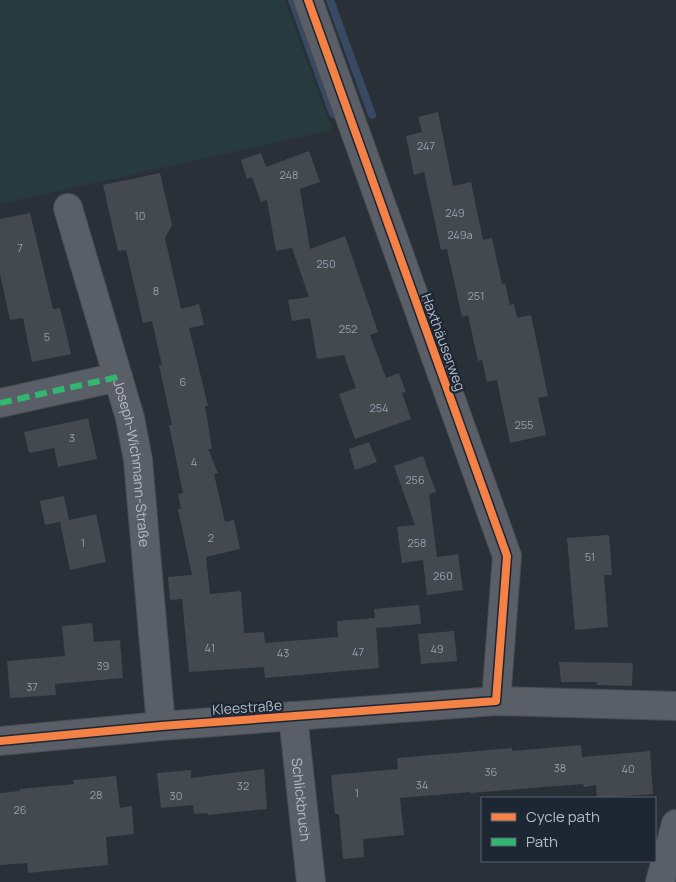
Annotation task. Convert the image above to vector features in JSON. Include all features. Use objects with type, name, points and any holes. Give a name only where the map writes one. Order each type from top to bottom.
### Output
[{"type":"street","name":"Haxthäuserweg","points":[[308,0],[507,556],[496,701]]},
{"type":"street","name":"Joseph-Wichmann-Straße","points":[[68,208],[130,418],[138,460],[161,726]]},
{"type":"street","points":[[0,403],[118,378]]},
{"type":"street","name":"Kleestraße","points":[[0,741],[161,726],[496,701],[676,706]]},
{"type":"street","name":"Schlickbruch","points":[[294,716],[311,882]]},
{"type":"street","points":[[660,882],[676,824]]},
{"type":"green space","points":[[0,0],[285,0],[332,130],[0,204]]},
{"type":"building","points":[[438,112],[453,186],[471,182],[483,240],[492,238],[502,284],[505,283],[510,305],[514,304],[517,318],[531,315],[548,396],[538,398],[546,435],[510,443],[497,380],[487,382],[482,360],[478,361],[468,315],[462,317],[447,249],[441,250],[424,172],[414,175],[406,136],[422,132],[418,117]]},
{"type":"building","points":[[309,151],[320,182],[300,189],[310,249],[345,236],[378,332],[370,335],[386,378],[399,373],[406,392],[402,393],[411,419],[355,439],[339,394],[356,388],[344,355],[317,359],[310,318],[292,321],[288,300],[309,297],[292,248],[276,251],[267,200],[261,202],[252,177],[247,179],[241,160],[261,153],[266,167]]},
{"type":"building","points":[[160,173],[172,225],[165,238],[181,309],[199,304],[204,325],[189,328],[208,406],[205,406],[212,449],[208,449],[218,473],[214,474],[225,522],[234,520],[240,549],[206,557],[210,594],[241,591],[244,633],[264,632],[265,643],[338,637],[337,621],[375,618],[374,609],[419,605],[421,624],[376,628],[379,668],[265,678],[264,667],[189,672],[182,599],[170,600],[168,577],[192,575],[178,509],[181,509],[178,494],[183,493],[169,425],[172,425],[159,365],[162,365],[152,321],[143,323],[126,250],[118,251],[103,185]]},
{"type":"building","points":[[30,213],[53,309],[60,308],[71,354],[32,362],[23,318],[10,320],[0,274],[0,219]]},
{"type":"building","points":[[88,418],[97,459],[58,467],[54,448],[29,453],[24,432]]},
{"type":"building","points":[[369,442],[377,462],[355,470],[349,449]]},
{"type":"building","points":[[423,456],[436,492],[429,494],[437,557],[458,554],[463,590],[427,595],[423,560],[402,563],[397,527],[415,525],[394,466]]},
{"type":"building","points":[[64,496],[69,520],[45,525],[40,501]]},
{"type":"building","points":[[96,514],[106,562],[70,570],[60,522]]},
{"type":"building","points":[[609,535],[612,575],[604,575],[608,627],[575,630],[567,538]]},
{"type":"building","points":[[92,623],[94,642],[120,640],[123,678],[55,684],[56,695],[10,698],[7,661],[65,656],[62,626]]},
{"type":"building","points":[[454,631],[457,661],[421,664],[418,634]]},
{"type":"building","points":[[559,662],[633,663],[632,686],[597,685],[597,682],[561,682]]},
{"type":"building","points":[[581,745],[582,757],[650,751],[653,794],[597,797],[596,785],[584,787],[583,784],[400,798],[404,835],[363,839],[364,857],[343,859],[339,814],[335,814],[331,775],[398,769],[397,758],[512,748],[512,751]]},
{"type":"building","points":[[264,769],[267,809],[208,815],[207,813],[194,814],[193,805],[161,808],[157,773],[191,770],[191,778]]},
{"type":"building","points":[[116,776],[120,808],[132,806],[134,834],[106,837],[108,865],[28,873],[27,863],[0,865],[0,793],[20,791],[20,789],[74,784],[73,780]]},
{"type":"waterway","points":[[292,0],[333,114]]},
{"type":"waterway","points":[[330,0],[372,115]]},
{"type":"marked path","points":[[0,403],[118,377]]},
{"type":"cycle path","points":[[0,741],[161,726],[496,701],[507,556],[308,0]]}]
